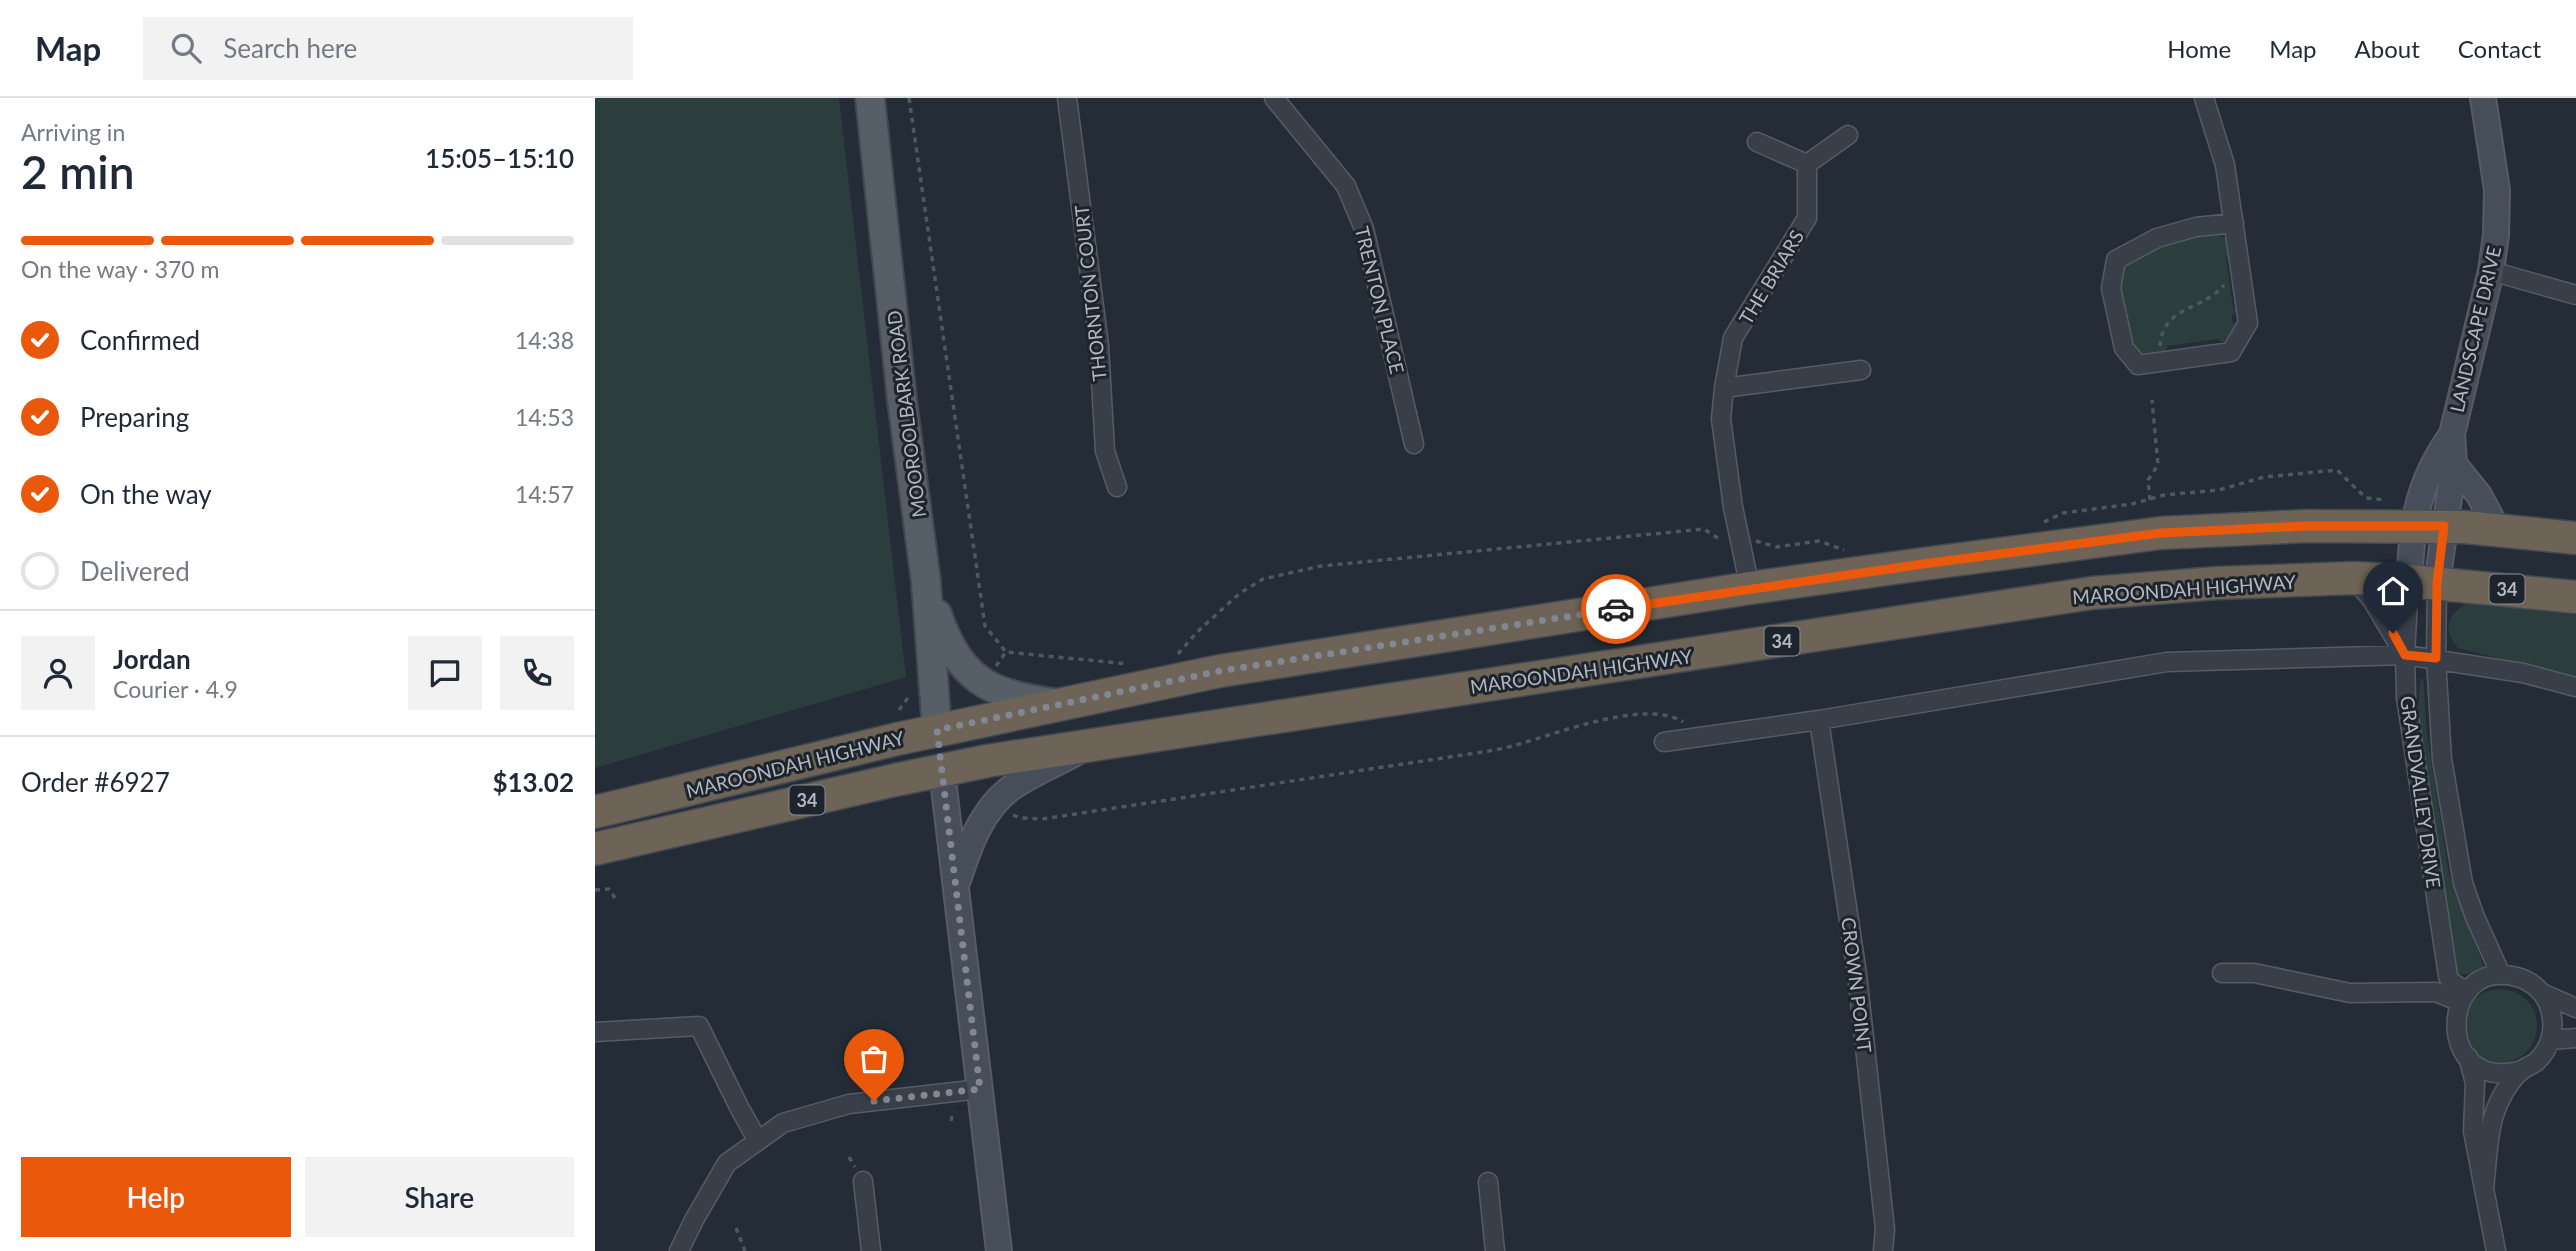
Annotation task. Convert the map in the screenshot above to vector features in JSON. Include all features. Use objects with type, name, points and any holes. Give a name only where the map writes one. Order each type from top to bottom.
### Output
[{"type":"highway","name":"MAROONDAH HIGHWAY","points":[[595,812],[937,730],[1220,671],[1750,588],[2161,533],[2424,518],[2576,538]]},
{"type":"highway","name":"MAROONDAH HIGHWAY","points":[[595,849],[987,761],[2092,593],[2218,583],[2354,578],[2576,597]]},
{"type":"highway","points":[[937,730],[942,771]]},
{"type":"main road","name":"MOOROOLBARK ROAD","points":[[870,98],[902,400],[926,582],[937,730]]},
{"type":"main road","name":"LANDSCAPE DRIVE","points":[[2424,518],[2454,464],[2452,434],[2491,271],[2496,235],[2497,190],[2483,98]]},
{"type":"main road","name":"LANDSCAPE DRIVE","points":[[2423,582],[2424,518],[2439,452],[2452,434]]},
{"type":"main road","points":[[2454,464],[2479,495],[2497,529]]},
{"type":"main road","points":[[926,582],[951,650],[973,677],[1018,698],[1059,704]]},
{"type":"main road","points":[[955,888],[969,848],[993,805],[1011,788],[1089,746]]},
{"type":"main road","points":[[942,771],[999,1251]]},
{"type":"street","name":"THORNTON COURT","points":[[1067,98],[1099,345],[1105,451],[1117,487]]},
{"type":"street","name":"TRENTON PLACE","points":[[1274,98],[1346,186],[1364,229],[1415,444]]},
{"type":"street","points":[[2204,98],[2225,165],[2234,223],[2248,323],[2231,352],[2138,365],[2124,348],[2111,288],[2116,260],[2157,238],[2196,227],[2234,223]]},
{"type":"street","points":[[1757,142],[1807,164],[1848,135]]},
{"type":"street","name":"THE BRIARS","points":[[1750,588],[1733,507],[1721,419],[1724,388],[1733,338],[1807,218],[1807,164]]},
{"type":"street","points":[[2491,271],[2576,295]]},
{"type":"street","points":[[1724,388],[1861,370]]},
{"type":"street","points":[[2354,578],[2372,600],[2405,655]]},
{"type":"street","name":"GRANDVALLEY DRIVE","points":[[2423,582],[2405,655],[2411,739],[2448,976],[2463,997]]},
{"type":"street","name":"GRANDVALLEY DRIVE","points":[[2423,582],[2436,658],[2442,759],[2463,883],[2501,975]]},
{"type":"street","points":[[1664,742],[1819,720],[2167,662],[2405,655],[2523,673],[2576,687]]},
{"type":"street","name":"CROWN POINT","points":[[1819,720],[1857,974],[1885,1230],[1883,1251]]},
{"type":"street","points":[[2222,973],[2254,973],[2350,993],[2436,992],[2463,997]]},
{"type":"street","points":[[2495,1251],[2473,1131],[2475,1083],[2468,1057],[2456,1037],[2456,1013],[2463,997],[2482,980],[2501,975],[2523,979],[2542,993],[2576,1008]]},
{"type":"street","points":[[2468,1057],[2493,1072],[2513,1073],[2535,1063],[2551,1040],[2553,1015],[2542,993]]},
{"type":"street","points":[[595,1031],[699,1026],[758,1140]]},
{"type":"street","points":[[2551,1040],[2576,1038]]},
{"type":"street","points":[[2484,1188],[2494,1115],[2506,1089],[2522,1070]]},
{"type":"street","points":[[679,1251],[727,1163],[783,1123],[849,1104],[980,1089]]},
{"type":"street","points":[[863,1181],[871,1251]]},
{"type":"street","points":[[1488,1182],[1495,1251]]},
{"type":"path","points":[[909,98],[985,626],[1006,652],[1134,665]]},
{"type":"path","points":[[2161,355],[2160,339],[2171,320],[2186,307],[2213,297],[2226,282]]},
{"type":"path","points":[[2150,500],[2148,480],[2158,465],[2152,400]]},
{"type":"path","points":[[2043,523],[2063,513],[2150,500],[2164,495],[2219,490],[2264,477],[2310,474],[2326,470],[2337,470],[2366,498],[2424,518]]},
{"type":"path","points":[[1176,656],[1197,632],[1240,593],[1263,579],[1321,566],[1704,529],[1725,543],[1753,540],[1777,547],[1819,541],[1849,552]]},
{"type":"path","points":[[984,683],[1006,652]]},
{"type":"path","points":[[993,805],[1020,818],[1042,818],[1463,755],[1511,746],[1616,717],[1651,715],[1677,718],[1689,726],[1691,738]]},
{"type":"path","points":[[595,890],[609,889],[615,898]]},
{"type":"path","points":[[951,1121],[953,1111]]},
{"type":"path","points":[[736,1227],[745,1251]]},
{"type":"shaded area","points":[[595,98],[839,98],[906,677],[595,768]]},
{"type":"shaded area","points":[[2216,233],[2228,240],[2233,251],[2226,258],[2233,308],[2238,311],[2232,314],[2232,322],[2244,325],[2226,345],[2217,339],[2168,346],[2163,354],[2140,354],[2129,336],[2123,309],[2122,271],[2125,264],[2140,253],[2173,238]]},
{"type":"shaded area","points":[[2467,603],[2576,615],[2576,677],[2458,648],[2450,634],[2449,623],[2455,613]]},
{"type":"shaded area","points":[[2423,677],[2427,734],[2449,874],[2484,967],[2484,971],[2480,972],[2456,975],[2424,769],[2419,693]]},
{"type":"shaded area","points":[[2493,989],[2507,989],[2521,995],[2531,1005],[2537,1026],[2531,1047],[2521,1057],[2507,1063],[2493,1063],[2479,1057],[2469,1047],[2463,1033],[2463,1019],[2469,1005],[2479,995]]},
{"type":"way so far","points":[[874,1101],[980,1089],[937,730],[1220,671],[1616,609]]},
{"type":"route","points":[[1616,609],[1750,588],[2161,533],[2306,526],[2444,526],[2437,583],[2436,658],[2405,655],[2393,633]]}]
